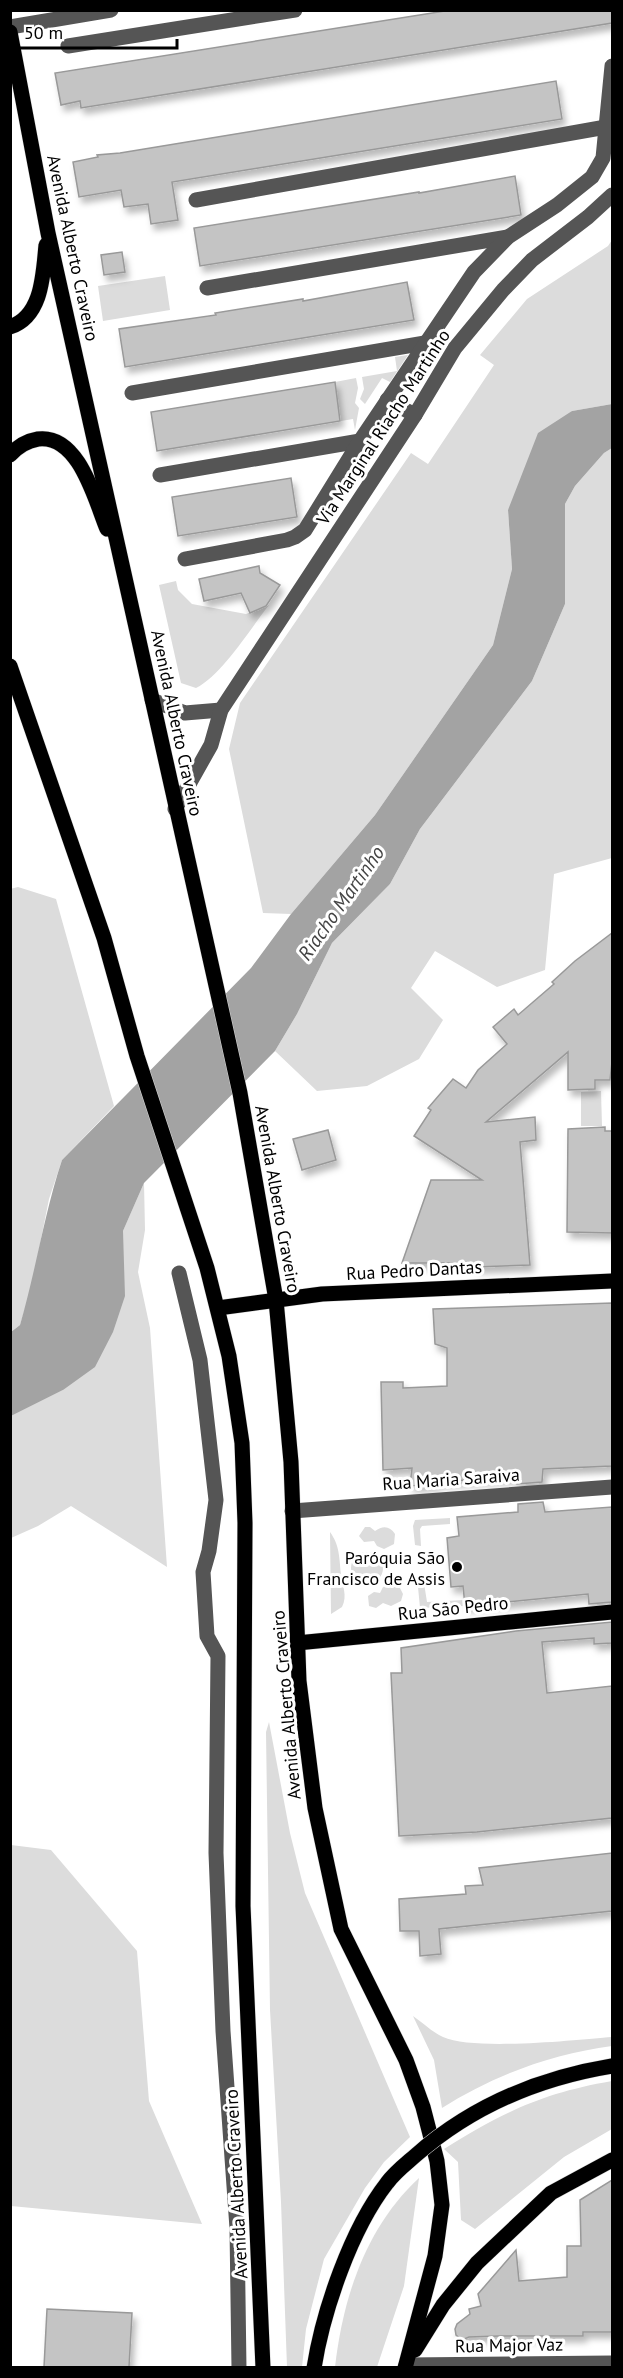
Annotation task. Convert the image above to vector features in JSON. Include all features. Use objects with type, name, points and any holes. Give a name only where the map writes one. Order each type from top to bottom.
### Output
[{"type":"main road","name":"Avenida Alberto Craveiro","points":[[10,32],[48,233],[175,809],[218,986],[240,1094],[276,1300],[286,1406],[297,1643],[315,1808],[341,1929],[406,2060],[423,2107],[438,2170],[442,2205],[435,2256],[406,2366]]},
{"type":"main road","points":[[10,327],[21,322],[36,303],[42,279],[48,233]]},
{"type":"main road","points":[[10,455],[21,444],[40,439],[54,440],[69,450],[82,468],[124,571]]},
{"type":"main road","name":"Avenida Alberto Craveiro","points":[[10,666],[104,938],[137,1056],[176,1170],[218,1308],[230,1356],[242,1443],[245,1523],[243,1906],[263,2367]]},
{"type":"main road","name":"Rua Pedro Dantas","points":[[218,1308],[322,1294],[612,1281]]},
{"type":"main road","name":"Rua São Pedro","points":[[297,1643],[612,1612]]},
{"type":"main road","points":[[314,2367],[319,2336],[342,2270],[360,2226],[387,2182],[432,2141],[479,2110],[532,2086],[612,2066]]},
{"type":"main road","points":[[406,2366],[443,2305],[477,2263],[551,2193],[612,2160]]},
{"type":"street","points":[[10,27],[111,10]]},
{"type":"street","points":[[68,46],[296,10]]},
{"type":"street","points":[[185,559],[296,537],[305,530],[360,441],[474,272],[508,237],[557,205],[592,177],[603,158],[612,66]]},
{"type":"street","points":[[196,200],[606,127]]},
{"type":"street","name":"Via Marginal Riacho Martinho","points":[[175,809],[211,746],[221,710],[415,415],[455,348],[503,290],[532,260],[588,217],[612,195]]},
{"type":"street","points":[[207,288],[508,237]]},
{"type":"street","points":[[132,393],[425,343]]},
{"type":"street","points":[[387,400],[415,415]]},
{"type":"street","points":[[160,475],[360,441]]},
{"type":"street","points":[[152,700],[185,713],[221,710]]},
{"type":"street","points":[[179,1274],[200,1360],[216,1500],[209,1551],[203,1572],[207,1635],[218,1656],[216,1853],[223,2031],[237,2228],[239,2367]]},
{"type":"street","name":"Rua Maria Saraiva","points":[[292,1511],[612,1486]]},
{"type":"street","name":"Rua Major Vaz","points":[[406,2366],[612,2363]]},
{"type":"shaded area","points":[[612,240],[612,404],[572,411],[508,510],[512,569],[493,645],[375,815],[291,914],[263,913],[229,749],[240,703],[411,453],[428,464],[494,365],[480,355],[527,299],[608,246]]},
{"type":"shaded area","points":[[165,276],[170,310],[103,321],[98,286]]},
{"type":"shaded area","points":[[408,355],[390,382],[382,378],[365,404],[360,399],[364,389],[362,377],[397,371],[395,357]]},
{"type":"shaded area","points":[[356,378],[358,388],[355,403],[359,408],[355,430],[353,419],[341,421],[339,410],[330,411],[335,382]]},
{"type":"shaded area","points":[[612,448],[612,858],[554,874],[545,970],[497,987],[435,951],[411,988],[443,1020],[419,1059],[367,1086],[317,1091],[275,1051],[297,1014],[332,943],[390,884],[420,829],[532,681],[565,604],[565,504],[575,486],[604,453]]},
{"type":"shaded area","points":[[176,581],[178,590],[192,604],[246,614],[269,605],[226,662],[206,682],[196,688],[181,683],[159,585]]},
{"type":"shaded area","points":[[18,887],[56,899],[114,1106],[62,1160],[49,1199],[31,1289],[20,1325],[11,1332],[10,889]]},
{"type":"shaded area","points":[[601,1091],[602,1126],[581,1126],[581,1092]]},
{"type":"shaded area","points":[[144,1183],[145,1230],[138,1272],[150,1328],[167,1567],[71,1506],[38,1526],[11,1538],[11,1416],[63,1390],[123,1231]]},
{"type":"shaded area","points":[[450,1518],[450,1524],[422,1526],[420,1529],[421,1546],[415,1545],[413,1526],[415,1520]]},
{"type":"shaded area","points":[[365,1527],[370,1527],[375,1531],[389,1528],[395,1534],[394,1544],[384,1549],[377,1546],[374,1541],[364,1542],[359,1536]]},
{"type":"shaded area","points":[[330,1532],[336,1542],[345,1594],[342,1607],[331,1614]]},
{"type":"shaded area","points":[[367,1552],[378,1557],[383,1568],[378,1579],[367,1584],[356,1579],[351,1568],[356,1557]]},
{"type":"shaded area","points":[[420,1583],[424,1583],[427,1602],[464,1600],[464,1606],[420,1608],[418,1587]]},
{"type":"shaded area","points":[[390,1584],[400,1588],[403,1594],[401,1601],[391,1606],[383,1603],[376,1608],[369,1606],[368,1596],[374,1592],[380,1593],[383,1587]]},
{"type":"shaded area","points":[[269,1722],[290,1833],[305,1893],[410,2137],[384,2162],[365,2188],[324,2259],[306,2329],[302,2367],[287,2367],[281,2202],[270,2010],[266,1732]]},
{"type":"shaded area","points":[[11,1845],[51,1850],[137,1951],[149,2101],[202,2224],[11,2206]]},
{"type":"shaded area","points":[[413,2016],[439,2035],[458,2041],[500,2044],[612,2037],[612,2046],[567,2054],[524,2068],[482,2086],[442,2108],[434,2060]]},
{"type":"shaded area","points":[[612,2081],[612,2129],[564,2157],[475,2229],[461,2220],[458,2162],[444,2149],[485,2124],[524,2106],[565,2091]]},
{"type":"shaded area","points":[[419,2178],[404,2286],[377,2367],[335,2367],[344,2315],[360,2265],[385,2218]]},
{"type":"water","name":"Riacho Martinho","points":[[612,404],[612,448],[604,453],[575,486],[565,504],[565,604],[532,681],[420,829],[390,884],[332,943],[297,1014],[275,1051],[144,1183],[123,1231],[125,1296],[113,1332],[95,1367],[63,1390],[11,1416],[11,1332],[20,1325],[62,1160],[251,968],[291,914],[375,815],[493,645],[512,569],[508,510],[538,433],[572,411]]},
{"type":"building","points":[[451,10],[612,10],[612,23],[81,108],[80,101],[61,105],[55,73]]},
{"type":"building","points":[[556,81],[562,119],[172,182],[178,220],[151,224],[148,204],[124,207],[121,190],[79,197],[73,162],[98,157],[97,155]]},
{"type":"building","points":[[515,176],[521,215],[200,266],[194,228]]},
{"type":"building","points":[[122,252],[125,272],[104,275],[101,255]]},
{"type":"building","points":[[407,282],[414,320],[125,367],[119,329],[303,299],[303,301]]},
{"type":"building","points":[[335,382],[340,421],[157,451],[151,412]]},
{"type":"building","points":[[291,478],[297,517],[178,536],[172,497]]},
{"type":"building","points":[[259,566],[260,573],[280,585],[266,606],[250,613],[241,593],[204,601],[199,579]]},
{"type":"building","points":[[612,933],[610,1080],[595,1080],[595,1089],[568,1090],[568,1052],[486,1122],[535,1117],[536,1140],[520,1142],[530,1265],[476,1267],[476,1263],[402,1263],[431,1180],[482,1180],[414,1136],[431,1110],[428,1108],[453,1079],[466,1088],[478,1070],[507,1044],[493,1027],[514,1009],[518,1015],[554,984],[552,982],[575,961]]},
{"type":"building","points":[[605,1127],[605,1131],[612,1131],[612,1233],[567,1232],[568,1129]]},
{"type":"building","points":[[328,1130],[336,1160],[302,1170],[293,1139]]},
{"type":"building","points":[[612,1303],[612,1466],[543,1469],[542,1482],[517,1484],[517,1477],[435,1482],[436,1484],[410,1486],[412,1468],[383,1470],[381,1382],[403,1382],[403,1388],[447,1386],[447,1348],[435,1344],[433,1309]]},
{"type":"building","points":[[543,1502],[545,1512],[612,1507],[612,1602],[589,1604],[588,1594],[465,1606],[463,1586],[451,1587],[447,1538],[459,1536],[457,1517],[518,1512],[518,1504]]},
{"type":"building","points":[[612,1622],[612,1643],[594,1644],[594,1638],[542,1642],[547,1693],[612,1686],[612,1818],[477,1832],[399,1836],[391,1673],[402,1673],[401,1648],[516,1631]]},
{"type":"building","points":[[612,1853],[612,1911],[439,1929],[441,1954],[420,1956],[419,1931],[400,1931],[399,1899],[466,1894],[465,1886],[483,1885],[479,1868]]},
{"type":"building","points":[[612,2180],[612,2332],[583,2332],[583,2336],[469,2337],[462,2340],[456,2335],[457,2324],[470,2314],[469,2309],[481,2306],[478,2294],[516,2250],[519,2281],[567,2277],[567,2246],[581,2246],[580,2200]]},
{"type":"building","points":[[47,2309],[132,2313],[129,2367],[44,2367]]},
{"type":"place","name":"Paróquia São Francisco de Assis","points":[[457,1567]]}]
